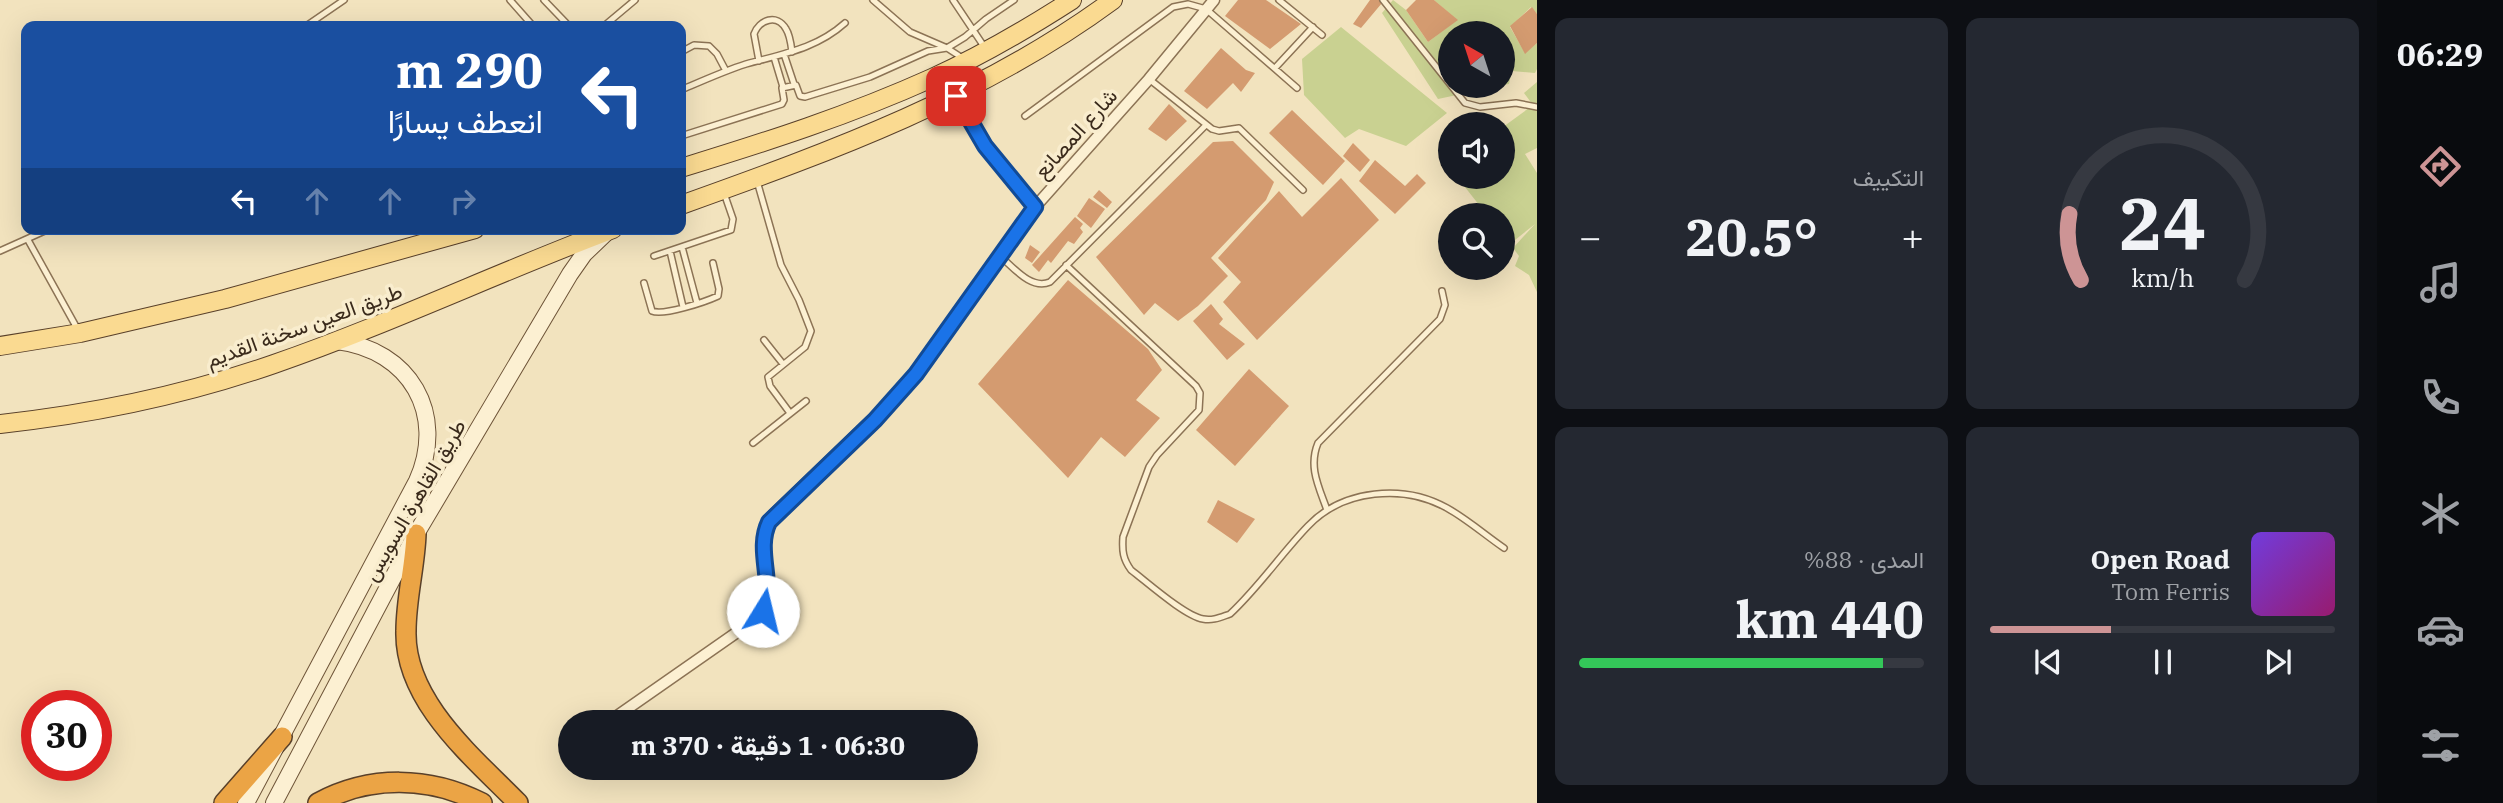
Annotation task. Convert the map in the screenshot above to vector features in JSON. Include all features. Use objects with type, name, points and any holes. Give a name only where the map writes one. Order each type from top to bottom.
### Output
[{"type":"highway","points":[[416,534],[405,632],[416,676],[422,691],[447,730],[518,803]]},
{"type":"highway","points":[[224,803],[282,737]]},
{"type":"highway","points":[[318,803],[347,790],[391,782],[432,785],[456,791],[482,803]]},
{"type":"main road","points":[[686,166],[798,132],[883,99],[987,50],[1072,0]]},
{"type":"main road","points":[[686,203],[886,128],[956,96],[1043,47],[1113,0]]},
{"type":"main road","name":"طريق العين سخنة القديم","points":[[0,346],[80,333],[225,299],[454,235]]},
{"type":"main road","name":"طريق العين سخنة القديم","points":[[0,424],[49,419],[153,400],[272,365],[599,235]]},
{"type":"main road","name":"طريق القاهرة السويس","points":[[274,803],[416,534],[569,274],[584,254],[605,235]]},
{"type":"main road","name":"طريق القاهرة السويس","points":[[246,803],[417,481],[426,457],[428,431],[423,407],[405,373],[396,364],[374,351],[337,341]]},
{"type":"street","name":"شارع المصانع","points":[[626,710],[757,619],[763,611],[768,591],[763,543],[769,522],[896,397],[935,349],[1035,207],[1149,79],[1214,0]]},
{"type":"street","points":[[956,96],[985,146],[1035,207]]},
{"type":"lane","points":[[313,21],[344,0]]},
{"type":"lane","points":[[510,0],[529,21]]},
{"type":"lane","points":[[544,0],[564,21]]},
{"type":"lane","points":[[873,0],[910,32],[947,48],[966,61]]},
{"type":"lane","points":[[953,0],[987,50]]},
{"type":"lane","points":[[784,54],[794,84],[800,96],[805,97],[870,77],[928,51],[947,48],[1014,0]]},
{"type":"lane","points":[[1279,0],[1322,35]]},
{"type":"lane","points":[[1383,0],[1465,103],[1480,107],[1516,103],[1537,107]]},
{"type":"lane","points":[[610,21],[632,1]]},
{"type":"lane","points":[[1025,116],[1173,7],[1188,4],[1206,9],[1297,88]]},
{"type":"lane","points":[[759,61],[754,34],[760,23],[765,21],[772,20],[783,24],[792,52]]},
{"type":"lane","points":[[686,88],[726,71],[821,41],[845,23]]},
{"type":"lane","points":[[1275,68],[1312,27]]},
{"type":"lane","points":[[686,49],[704,44],[714,50],[726,71]]},
{"type":"lane","points":[[686,134],[782,104],[783,87],[774,57]]},
{"type":"lane","points":[[1149,79],[1215,130],[1239,128],[1303,190]]},
{"type":"lane","points":[[783,87],[794,84]]},
{"type":"lane","points":[[1000,256],[1036,285],[1051,282],[1206,125]]},
{"type":"lane","points":[[756,178],[781,265],[811,331],[805,347],[770,374],[768,380],[790,413]]},
{"type":"lane","points":[[654,256],[731,230],[733,219],[723,190]]},
{"type":"lane","points":[[0,251],[38,235]]},
{"type":"lane","points":[[28,240],[80,333]]},
{"type":"lane","points":[[682,247],[697,303]]},
{"type":"lane","points":[[670,251],[683,307]]},
{"type":"lane","points":[[644,283],[652,311],[659,314],[715,298],[719,294],[713,263]]},
{"type":"lane","points":[[1066,265],[1196,386],[1200,393],[1199,410],[1157,454],[1143,481],[1123,537],[1122,549],[1124,561],[1131,570],[1191,615],[1203,619],[1217,619],[1230,614],[1310,524],[1327,510],[1348,500],[1369,495],[1396,493],[1423,497],[1447,508],[1504,548]]},
{"type":"lane","points":[[1327,510],[1313,468],[1318,443],[1440,319],[1445,305],[1442,291]]},
{"type":"lane","points":[[764,340],[783,364]]},
{"type":"lane","points":[[752,443],[806,401]]},
{"type":"green space","points":[[1393,0],[1406,10],[1428,42],[1438,34],[1438,98],[1443,98],[1438,99],[1382,13]]},
{"type":"green space","points":[[1434,0],[1537,0],[1537,14],[1531,7],[1516,21],[1456,21]]},
{"type":"green space","points":[[1341,27],[1446,112],[1438,112],[1438,120],[1406,146],[1359,129],[1345,138],[1304,95],[1302,59]]},
{"type":"green space","points":[[1516,37],[1525,53],[1537,43],[1535,73],[1516,71]]},
{"type":"green space","points":[[1537,82],[1537,148],[1525,154],[1537,173],[1537,292],[1529,275],[1515,266],[1519,256],[1515,246],[1535,224],[1515,240],[1515,203],[1478,203],[1466,189],[1515,189],[1515,118],[1533,105],[1524,93]]},
{"type":"building","points":[[1238,0],[1266,0],[1301,24],[1270,49],[1225,16]]},
{"type":"building","points":[[1370,0],[1380,0],[1382,3],[1361,28],[1353,24]]},
{"type":"building","points":[[1416,0],[1434,0],[1458,20],[1438,21],[1438,35],[1428,42],[1406,10]]},
{"type":"building","points":[[1532,7],[1537,14],[1537,43],[1525,54],[1516,37],[1516,21]]},
{"type":"building","points":[[1221,48],[1246,70],[1255,73],[1241,92],[1233,83],[1207,109],[1184,91]]},
{"type":"building","points":[[1169,104],[1187,121],[1166,141],[1148,129]]},
{"type":"building","points":[[1292,110],[1345,161],[1323,185],[1269,133]]},
{"type":"building","points":[[1233,141],[1274,182],[1266,200],[1211,258],[1228,276],[1198,306],[1178,321],[1155,303],[1144,315],[1096,257],[1213,142]]},
{"type":"building","points":[[1353,143],[1370,160],[1360,172],[1343,156]]},
{"type":"building","points":[[1375,160],[1405,186],[1417,174],[1426,183],[1395,214],[1359,181]]},
{"type":"building","points":[[1341,178],[1379,220],[1257,340],[1223,302],[1241,282],[1218,258],[1279,191],[1302,217]]},
{"type":"building","points":[[1099,190],[1112,202],[1107,208],[1093,197]]},
{"type":"building","points":[[1089,198],[1105,209],[1091,228],[1077,216]]},
{"type":"building","points":[[1075,217],[1083,224],[1080,228],[1083,232],[1074,244],[1068,241],[1051,263],[1048,260],[1039,272],[1032,265]]},
{"type":"building","points":[[1030,245],[1040,252],[1032,263],[1025,258]]},
{"type":"building","points":[[1068,280],[1148,349],[1162,370],[1136,400],[1160,418],[1125,457],[1101,437],[1068,478],[978,384]]},
{"type":"building","points":[[1211,304],[1223,319],[1219,324],[1245,344],[1227,360],[1193,321]]},
{"type":"building","points":[[1249,369],[1289,406],[1235,466],[1196,430]]},
{"type":"building","points":[[1218,500],[1255,519],[1237,543],[1207,522]]},
{"type":"route","points":[[763,611],[768,591],[768,570],[763,543],[766,528],[773,515],[875,420],[916,374],[1035,207],[985,146],[956,96]]}]
